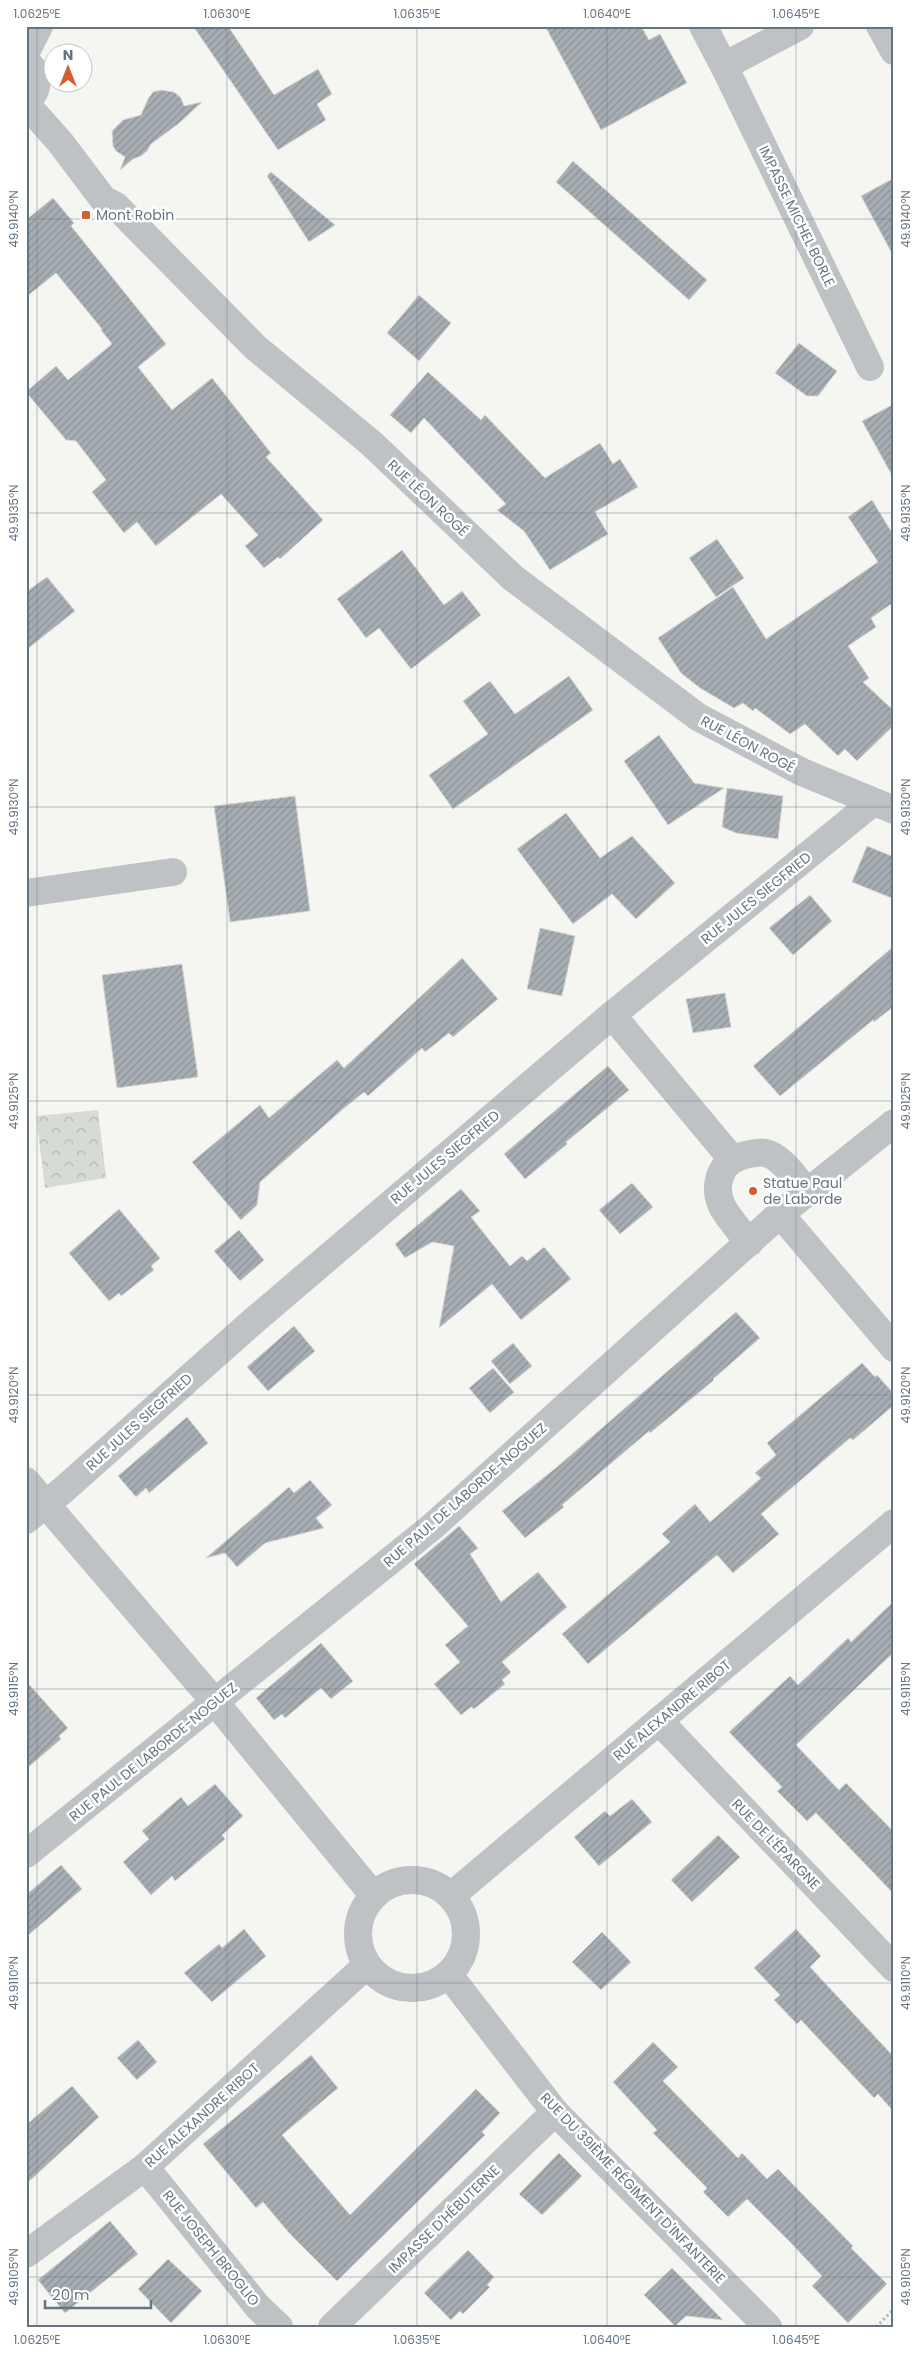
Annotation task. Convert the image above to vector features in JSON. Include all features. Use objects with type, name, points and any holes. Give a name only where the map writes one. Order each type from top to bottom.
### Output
[{"type":"street","points":[[26,52],[39,26]]},
{"type":"street","name":"IMPASSE MICHEL BORLE","points":[[702,26],[724,66],[870,367]]},
{"type":"street","points":[[724,66],[800,26]]},
{"type":"street","points":[[880,26],[894,51]]},
{"type":"street","points":[[26,62],[35,72],[37,80],[36,89],[26,103]]},
{"type":"street","name":"RUE LÉON ROGÉ","points":[[26,103],[54,135],[103,198],[116,206],[255,347],[371,443],[513,578],[698,717],[802,772],[883,807]]},
{"type":"street","name":"RUE JULES SIEGFRIED","points":[[36,1512],[250,1324],[612,1014],[883,807]]},
{"type":"street","points":[[26,893],[173,872]]},
{"type":"street","points":[[612,1014],[732,1159]]},
{"type":"street","name":"RUE PAUL DE LABORDE-NOGUEZ","points":[[26,1854],[433,1526],[780,1214],[894,1123]]},
{"type":"street","points":[[749,1243],[722,1207],[718,1188],[720,1171],[732,1159],[747,1154],[769,1154],[783,1163],[808,1193]]},
{"type":"street","points":[[780,1214],[894,1348]]},
{"type":"street","points":[[26,1481],[36,1512],[215,1702],[374,1896]]},
{"type":"street","name":"RUE ALEXANDRE RIBOT","points":[[451,1896],[894,1524]]},
{"type":"street","name":"RUE DE L'ÉPARGNE","points":[[659,1721],[894,1968]]},
{"type":"street","points":[[404,1880],[421,1880],[437,1886],[451,1896],[461,1910],[466,1927],[466,1945],[460,1961],[449,1975],[433,1985],[415,1988],[396,1986],[380,1978],[367,1965],[359,1948],[358,1929],[363,1910],[374,1896],[388,1886],[404,1880]]},
{"type":"street","name":"RUE ALEXANDRE RIBOT","points":[[26,2254],[145,2167],[367,1965]]},
{"type":"street","name":"RUE DU 39IÈME RÉGIMENT D'INFANTERIE","points":[[449,1975],[555,2112],[768,2327]]},
{"type":"street","name":"IMPASSE D'HÉBUTERNE","points":[[332,2327],[555,2112]]},
{"type":"street","name":"RUE JOSEPH BROGLIO","points":[[145,2167],[258,2307],[279,2327]]},
{"type":"path","points":[[876,2327],[894,2309]]},
{"type":"green space","points":[[98,1110],[106,1178],[45,1188],[36,1116]]},
{"type":"building","points":[[193,26],[228,26],[274,95],[318,69],[332,94],[317,104],[326,120],[278,150]]},
{"type":"building","points":[[545,26],[641,26],[649,40],[660,34],[687,83],[601,130]]},
{"type":"building","points":[[161,90],[174,92],[181,98],[184,106],[202,102],[178,124],[151,144],[141,156],[133,159],[120,170],[125,157],[116,151],[113,146],[112,131],[123,120],[141,115],[153,92]]},
{"type":"building","points":[[573,161],[707,280],[689,300],[556,182]]},
{"type":"building","points":[[271,172],[335,225],[309,242],[267,176]]},
{"type":"building","points":[[894,178],[894,257],[861,196]]},
{"type":"building","points":[[53,198],[74,223],[71,226],[166,344],[138,367],[172,410],[212,378],[271,453],[266,457],[323,520],[280,559],[278,557],[264,568],[245,546],[258,535],[221,494],[156,546],[137,522],[124,533],[92,492],[106,480],[76,441],[66,440],[26,392],[56,366],[68,380],[112,344],[56,273],[26,297],[26,220]]},
{"type":"building","points":[[419,295],[451,323],[419,361],[387,333]]},
{"type":"building","points":[[799,343],[837,371],[818,396],[807,396],[775,373]]},
{"type":"building","points":[[428,372],[481,420],[485,415],[545,478],[600,443],[613,464],[620,459],[638,487],[595,512],[608,534],[550,570],[524,531],[497,510],[506,504],[424,418],[411,433],[390,415]]},
{"type":"building","points":[[894,404],[894,479],[862,421]]},
{"type":"building","points":[[872,500],[894,536],[894,602],[871,618],[876,627],[848,646],[869,678],[863,682],[894,711],[894,725],[857,761],[845,749],[838,756],[805,724],[790,734],[755,708],[753,711],[743,703],[734,708],[700,688],[681,673],[658,638],[733,587],[766,639],[878,562],[848,517]]},
{"type":"building","points":[[717,539],[744,578],[716,597],[689,558]]},
{"type":"building","points":[[402,550],[444,605],[462,591],[481,615],[411,669],[379,628],[366,638],[337,599]]},
{"type":"building","points":[[47,577],[75,611],[26,650],[26,592]]},
{"type":"building","points":[[569,676],[593,710],[453,809],[429,775],[488,734],[463,701],[490,681],[515,714]]},
{"type":"building","points":[[659,735],[694,783],[724,788],[668,825],[624,761]]},
{"type":"building","points":[[727,788],[783,796],[778,839],[736,833],[722,827]]},
{"type":"building","points":[[295,796],[310,911],[230,922],[214,806]]},
{"type":"building","points":[[566,813],[600,858],[632,836],[675,883],[636,919],[612,894],[573,924],[517,849]]},
{"type":"building","points":[[867,846],[894,857],[894,899],[852,882]]},
{"type":"building","points":[[810,895],[832,921],[793,955],[769,928]]},
{"type":"building","points":[[540,928],[575,936],[562,996],[527,989]]},
{"type":"building","points":[[894,946],[894,1006],[874,1022],[873,1020],[780,1096],[753,1066]]},
{"type":"building","points":[[462,958],[498,999],[453,1037],[449,1033],[425,1052],[422,1048],[368,1096],[364,1092],[343,1109],[260,1182],[257,1205],[241,1220],[192,1162],[260,1105],[269,1118],[337,1060],[344,1068]]},
{"type":"building","points":[[182,964],[198,1077],[117,1088],[102,975]]},
{"type":"building","points":[[725,993],[731,1027],[693,1033],[686,999]]},
{"type":"building","points":[[608,1066],[629,1090],[525,1179],[504,1154]]},
{"type":"building","points":[[632,1183],[653,1207],[620,1234],[599,1210]]},
{"type":"building","points":[[461,1189],[480,1211],[471,1217],[510,1266],[522,1256],[527,1261],[544,1247],[571,1279],[521,1320],[492,1284],[439,1328],[454,1246],[432,1242],[405,1258],[395,1244]]},
{"type":"building","points":[[119,1209],[160,1258],[151,1266],[154,1270],[121,1296],[119,1293],[109,1301],[69,1253]]},
{"type":"building","points":[[239,1230],[264,1260],[240,1281],[214,1251]]},
{"type":"building","points":[[736,1312],[760,1338],[714,1380],[650,1433],[649,1431],[562,1505],[564,1507],[525,1538],[502,1511],[557,1467]]},
{"type":"building","points":[[294,1326],[315,1351],[268,1391],[247,1367]]},
{"type":"building","points":[[513,1343],[532,1366],[510,1384],[491,1361]]},
{"type":"building","points":[[862,1363],[875,1377],[877,1375],[894,1394],[894,1405],[853,1440],[850,1438],[761,1514],[779,1534],[733,1573],[717,1555],[588,1664],[562,1634],[670,1542],[662,1534],[695,1504],[710,1522],[761,1478],[755,1473],[776,1455],[767,1443]]},
{"type":"building","points":[[493,1368],[514,1392],[490,1413],[469,1388]]},
{"type":"building","points":[[187,1417],[208,1443],[149,1493],[146,1488],[136,1497],[118,1476]]},
{"type":"building","points":[[310,1480],[332,1505],[316,1518],[324,1528],[265,1543],[237,1567],[225,1553],[206,1558],[289,1487],[294,1493]]},
{"type":"building","points":[[459,1526],[478,1548],[470,1554],[501,1602],[538,1572],[567,1607],[502,1662],[511,1672],[502,1680],[505,1684],[474,1709],[471,1707],[461,1715],[434,1684],[460,1662],[445,1645],[468,1626],[414,1564]]},
{"type":"building","points":[[894,1601],[894,1652],[796,1745],[839,1790],[846,1783],[894,1832],[894,1894],[816,1813],[807,1821],[777,1791],[782,1787],[729,1732],[790,1676],[798,1685],[848,1638],[851,1642]]},
{"type":"building","points":[[321,1643],[353,1681],[331,1699],[321,1688],[285,1718],[282,1714],[274,1720],[256,1698]]},
{"type":"building","points":[[26,1681],[68,1728],[59,1736],[61,1739],[26,1769]]},
{"type":"building","points":[[215,1784],[243,1816],[222,1835],[225,1839],[175,1881],[172,1876],[151,1895],[123,1862],[149,1839],[142,1831],[181,1797],[188,1806]]},
{"type":"building","points":[[632,1799],[652,1822],[599,1866],[574,1837],[605,1811],[610,1816]]},
{"type":"building","points":[[718,1835],[740,1857],[692,1902],[671,1880]]},
{"type":"building","points":[[61,1865],[82,1889],[26,1937],[26,1895]]},
{"type":"building","points":[[244,1929],[266,1956],[212,2002],[184,1973],[219,1944],[222,1948]]},
{"type":"building","points":[[796,1929],[821,1956],[810,1967],[894,2057],[894,2112],[878,2094],[874,2098],[801,2020],[797,2024],[774,2000],[780,1995],[754,1968]]},
{"type":"building","points":[[602,1932],[631,1962],[601,1990],[572,1962]]},
{"type":"building","points":[[138,2040],[157,2062],[137,2080],[117,2058]]},
{"type":"building","points":[[653,2042],[678,2067],[663,2081],[738,2158],[742,2153],[767,2179],[778,2169],[887,2284],[848,2323],[812,2286],[822,2276],[790,2242],[747,2199],[728,2217],[703,2192],[707,2188],[653,2133],[657,2130],[613,2082]]},
{"type":"building","points":[[311,2055],[338,2088],[282,2135],[350,2215],[476,2089],[500,2113],[482,2132],[485,2135],[337,2281],[290,2234],[263,2202],[256,2208],[203,2144]]},
{"type":"building","points":[[72,2086],[99,2117],[26,2184],[26,2125]]},
{"type":"building","points":[[559,2153],[582,2176],[542,2215],[519,2194]]},
{"type":"building","points":[[110,2221],[138,2254],[65,2313],[38,2280]]},
{"type":"building","points":[[468,2250],[494,2277],[487,2285],[490,2287],[463,2314],[460,2311],[451,2320],[424,2293]]},
{"type":"building","points":[[168,2259],[202,2291],[171,2323],[138,2289]]},
{"type":"building","points":[[672,2268],[723,2320],[686,2316],[675,2326],[644,2295]]},
{"type":"place","name":"Mont Robin","points":[[86,215]]},
{"type":"place","name":"Statue Paul de Laborde","points":[[753,1191]]}]
